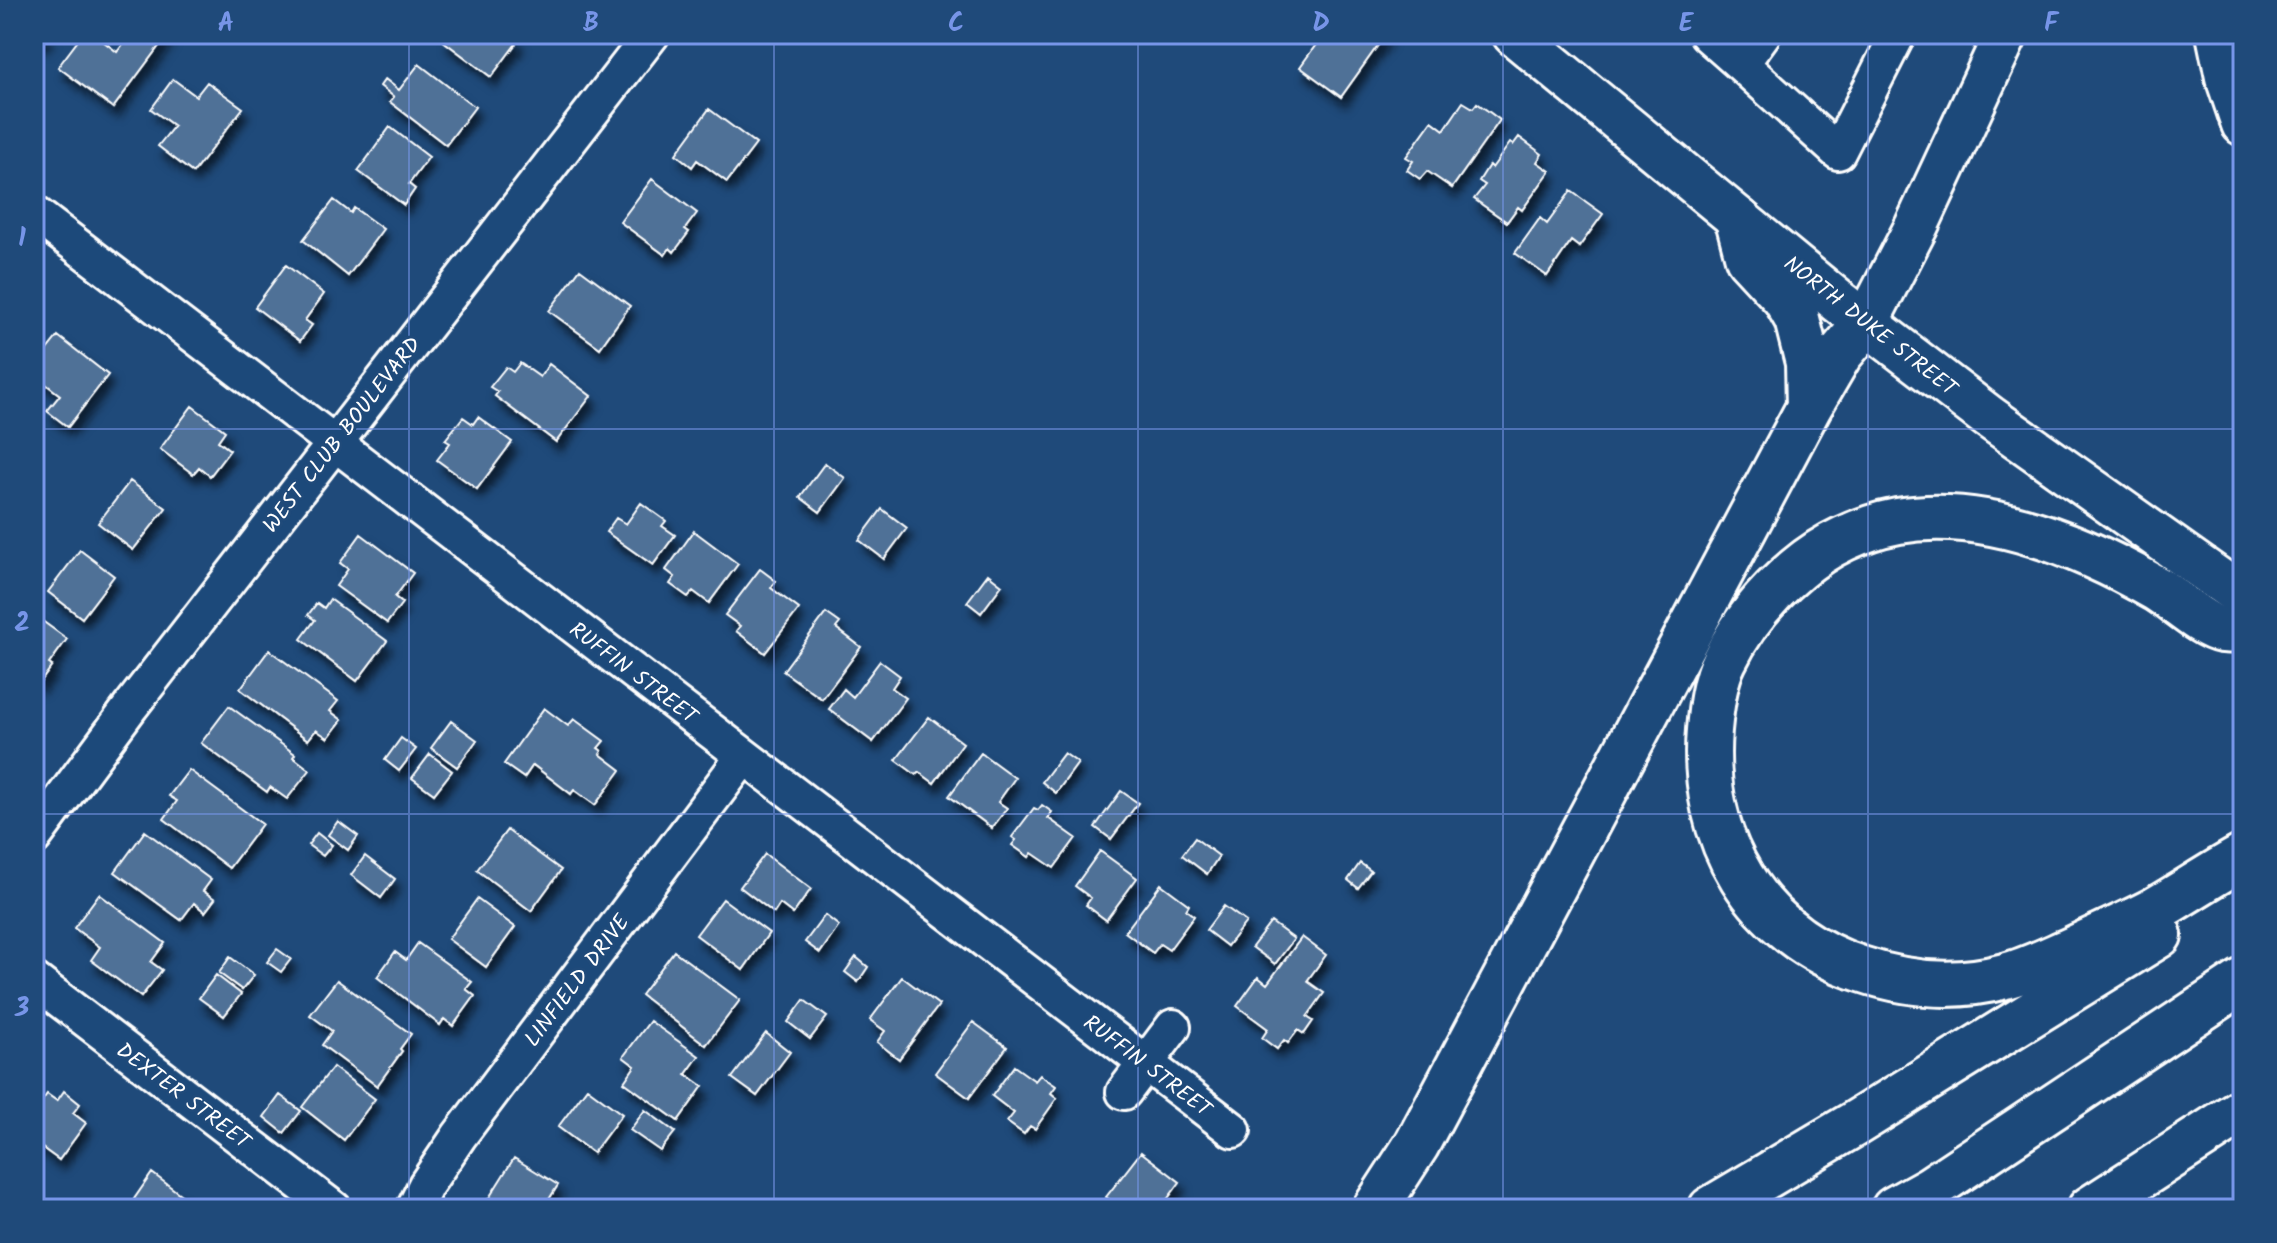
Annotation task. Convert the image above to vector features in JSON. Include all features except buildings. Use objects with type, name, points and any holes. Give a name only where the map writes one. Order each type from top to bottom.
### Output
[{"type":"highway","points":[[1738,220],[1748,258],[1785,298],[1797,319],[1808,363],[1809,407]]},
{"type":"highway","points":[[1375,1209],[1417,1144],[1809,407],[1840,354],[1867,322]]},
{"type":"highway","points":[[2243,631],[2218,630],[2159,590],[2069,546],[1995,524],[1937,517],[1897,521],[1862,531],[1809,559],[1778,584],[1747,622],[1722,664],[1711,712],[1707,754],[1710,795],[1717,825],[1743,879],[1765,909],[1816,950],[1858,968],[1916,984],[1946,984],[2004,976],[2047,961],[2153,910],[2243,857]]},
{"type":"highway","points":[[1711,1209],[2142,946],[2243,876]]},
{"type":"highway","points":[[1894,1209],[1930,1189],[2243,981]]},
{"type":"highway","points":[[2090,1209],[2243,1110]]},
{"type":"main road","name":"NORTH DUKE STREET","points":[[1514,34],[1738,220],[1989,417],[2243,597]]},
{"type":"main road","points":[[1867,322],[1916,227],[2006,34]]},
{"type":"main road","points":[[2218,34],[2227,77],[2243,124]]},
{"type":"street","name":"WEST CLUB BOULEVARD","points":[[34,837],[131,706],[652,34]]},
{"type":"street","points":[[1707,34],[1838,152],[1898,34]]},
{"type":"street","points":[[1741,64],[1763,34]]},
{"type":"street","name":"RUFFIN STREET","points":[[34,213],[1233,1130]]},
{"type":"street","name":"LINFIELD DRIVE","points":[[414,1209],[459,1136],[744,756]]},
{"type":"street","name":"DEXTER STREET","points":[[34,980],[334,1209]]},
{"type":"street","points":[[1124,1092],[1173,1027]]}]
